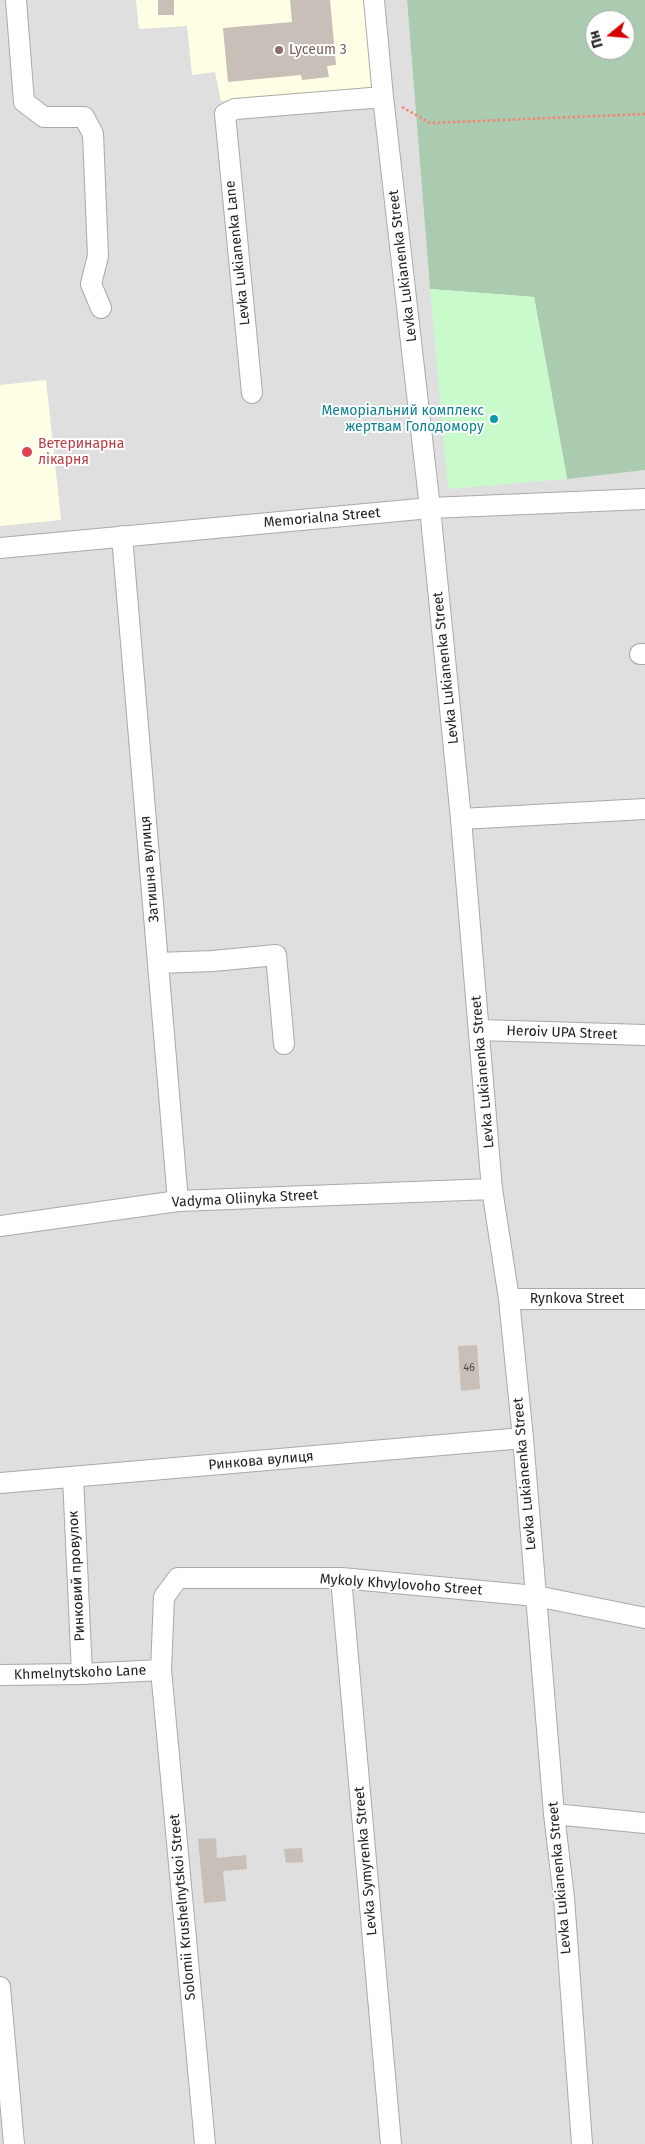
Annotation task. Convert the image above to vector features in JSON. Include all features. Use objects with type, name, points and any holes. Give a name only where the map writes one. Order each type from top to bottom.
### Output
[{"type":"street","points":[[16,0],[24,102],[44,117],[84,117],[93,134],[98,256],[90,284],[101,308]]},
{"type":"street","name":"Levka Lukianenka Street","points":[[374,0],[383,97],[430,508],[461,819],[492,1189],[509,1299],[554,1814],[564,1898],[582,2144]]},
{"type":"street","name":"Levka Lukianenka Lane","points":[[252,393],[225,114],[236,109],[383,97]]},
{"type":"street","name":"Memorialna Street","points":[[0,548],[430,508],[645,498]]},
{"type":"street","name":"Затишна вулиця","points":[[122,536],[178,1201]]},
{"type":"street","points":[[461,819],[645,809]]},
{"type":"street","points":[[158,963],[213,962],[276,955],[284,1044]]},
{"type":"street","name":"Heroiv UPA Street","points":[[480,1030],[645,1035]]},
{"type":"street","name":"Vadyma Oliinyka Street","points":[[0,1226],[178,1201],[492,1189]]},
{"type":"street","name":"Rynkova Street","points":[[509,1299],[645,1299]]},
{"type":"street","name":"Ринкова вулиця","points":[[0,1483],[522,1438]]},
{"type":"street","name":"Ринковий провулок","points":[[72,1477],[82,1674]]},
{"type":"street","name":"Mykoly Khvylovoho Street","points":[[164,1597],[178,1578],[341,1578],[536,1596],[645,1618]]},
{"type":"street","name":"Levka Symyrenka Street","points":[[341,1578],[391,2144]]},
{"type":"street","name":"Solomii Krushelnytskoi Street","points":[[164,1597],[161,1670],[205,2144]]},
{"type":"street","name":"Khmelnytskoho Lane","points":[[0,1675],[82,1674],[161,1670]]},
{"type":"street","points":[[554,1814],[645,1823]]},
{"type":"street","points":[[0,1987],[14,2144]]},
{"type":"path","points":[[383,97],[430,123],[645,114]]},
{"type":"shaded area","points":[[0,0],[407,0],[430,289],[567,478],[645,470],[645,2144],[0,2144]]},
{"type":"shaded area","name":"Lyceum 3","points":[[136,0],[364,0],[372,87],[221,101],[215,72],[192,75],[187,26],[139,29]]},
{"type":"shaded area","points":[[407,0],[645,0],[645,470],[567,479],[534,297],[430,289]]},
{"type":"shaded area","name":"Ветеринарна лікарня","points":[[46,380],[61,520],[0,526],[0,385]]},
{"type":"green space","points":[[430,289],[534,297],[567,479],[448,489]]},
{"type":"building","points":[[158,0],[174,0],[174,15],[158,15]]},
{"type":"building","points":[[290,0],[330,0],[336,65],[327,66],[329,77],[302,80],[301,75],[228,82],[223,28],[292,22]]},
{"type":"building","points":[[477,1345],[480,1389],[461,1391],[458,1346]]},
{"type":"building","points":[[216,1838],[217,1858],[246,1855],[247,1869],[223,1871],[226,1901],[204,1903],[198,1839]]},
{"type":"building","points":[[302,1848],[303,1862],[286,1863],[284,1849]]},
{"type":"place","name":"Lyceum 3","points":[[279,50]]},
{"type":"place","name":"Меморіальний комплекс жертвам Голодомору","points":[[494,419]]},
{"type":"place","name":"Ветеринарна лікарня","points":[[27,452]]}]
